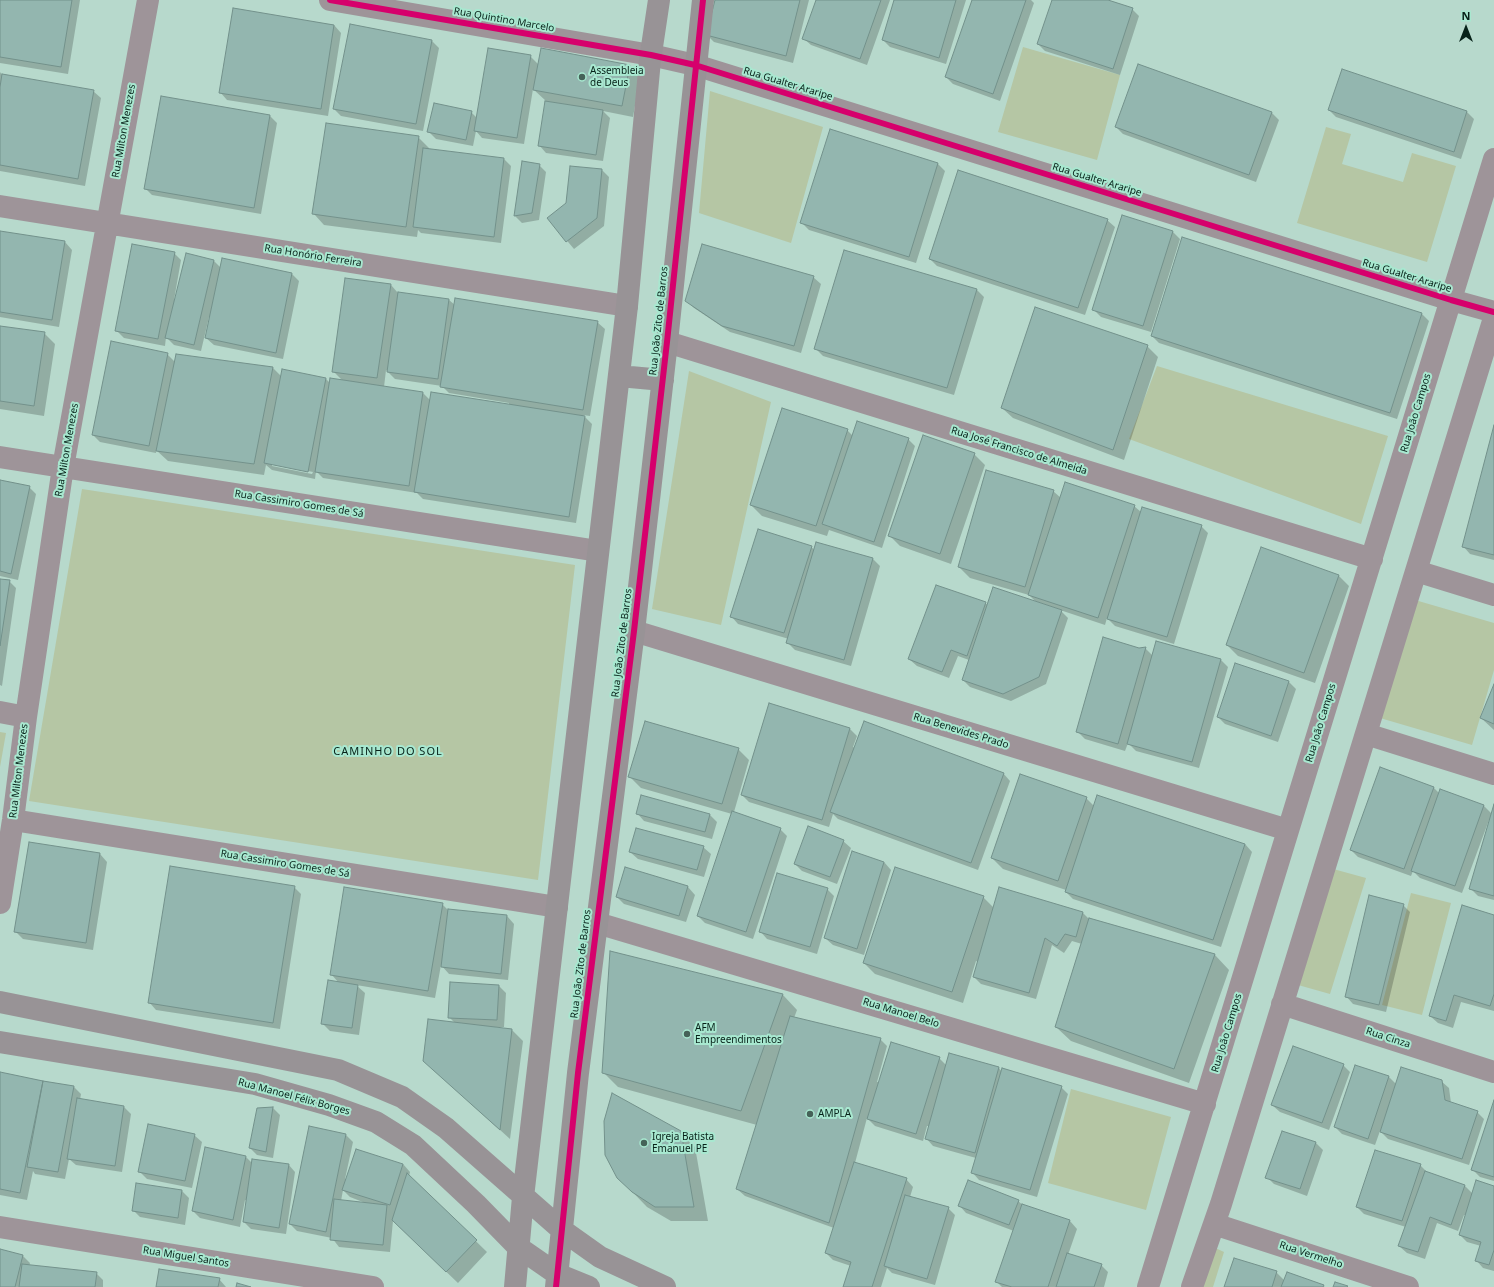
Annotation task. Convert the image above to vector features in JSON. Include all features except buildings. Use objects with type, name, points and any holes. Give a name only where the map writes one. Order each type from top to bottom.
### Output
[{"type":"street","name":"Rua Milton Menezes","points":[[0,903],[63,468],[148,0]]},
{"type":"street","name":"Rua Quintino Marcelo","points":[[330,0],[651,55],[695,65]]},
{"type":"street","points":[[515,1287],[523,1196],[627,306],[651,55],[659,0]]},
{"type":"street","name":"Rua João Zito de Barros","points":[[556,1280],[578,1073],[634,631],[663,380],[703,0]]},
{"type":"street","name":"Rua Gualter Araripe","points":[[695,65],[1451,300],[1494,312]]},
{"type":"street","name":"Rua João Campos","points":[[1148,1287],[1494,159]]},
{"type":"street","name":"Rua Honório Ferreira","points":[[0,206],[627,306]]},
{"type":"street","points":[[1192,1287],[1214,1224],[1494,318]]},
{"type":"street","name":"Rua José Francisco de Almeida","points":[[667,342],[1372,559]]},
{"type":"street","points":[[619,376],[663,380]]},
{"type":"street","name":"Rua Cassimiro Gomes de Sá","points":[[0,457],[598,551]]},
{"type":"street","points":[[1416,571],[1494,595]]},
{"type":"street","name":"Rua Benevides Prado","points":[[634,631],[1288,830]]},
{"type":"street","points":[[0,712],[26,716]]},
{"type":"street","points":[[1366,734],[1494,774]]},
{"type":"street","name":"Rua Cassimiro Gomes de Sá","points":[[13,820],[557,907]]},
{"type":"street","name":"Rua Manoel Belo","points":[[597,923],[1205,1104]]},
{"type":"street","points":[[0,1002],[338,1070],[402,1097],[446,1128],[562,1230],[600,1257],[665,1287]]},
{"type":"street","name":"Rua Cinza","points":[[1282,1004],[1494,1072]]},
{"type":"street","name":"Rua Manoel Félix Borges","points":[[0,1042],[255,1084],[329,1105],[376,1122],[413,1145],[476,1204],[518,1247],[556,1280],[588,1287]]},
{"type":"street","name":"Rua Vermelho","points":[[1214,1224],[1408,1287]]},
{"type":"street","name":"Rua Miguel Santos","points":[[0,1227],[373,1287]]},
{"type":"green space","points":[[1023,47],[1120,75],[1097,160],[998,132]]},
{"type":"green space","points":[[710,91],[823,127],[791,243],[699,213]]},
{"type":"green space","points":[[1326,127],[1351,134],[1342,164],[1403,182],[1412,153],[1456,166],[1427,262],[1297,223]]},
{"type":"green space","points":[[1157,366],[1388,436],[1361,524],[1129,439]]},
{"type":"green space","points":[[689,371],[771,402],[721,625],[652,609]]},
{"type":"green space","points":[[82,489],[575,565],[538,880],[29,801]]},
{"type":"green space","points":[[1415,600],[1494,623],[1494,670],[1472,745],[1380,718]]},
{"type":"green space","points":[[0,732],[6,733],[0,767]]},
{"type":"green space","points":[[1326,867],[1366,878],[1330,994],[1291,983]]},
{"type":"green space","points":[[1411,893],[1451,903],[1422,1015],[1382,1005]]},
{"type":"green space","points":[[1071,1089],[1171,1117],[1146,1210],[1048,1183]]},
{"type":"green space","points":[[1211,1246],[1224,1252],[1213,1287],[1195,1287]]},
{"type":"cycle path","points":[[330,0],[651,55],[695,65],[1451,300],[1494,312]]},
{"type":"cycle path","points":[[556,1287],[578,1073],[634,631],[667,342],[703,0]]},
{"type":"place","name":"Assembleia de Deus","points":[[582,77]]},
{"type":"place","name":"AFM Empreendimentos","points":[[687,1034]]},
{"type":"place","name":"AMPLA","points":[[810,1114]]},
{"type":"place","name":"Igreja Batista Emanuel PE","points":[[644,1143]]},
{"type":"district","name":"CAMINHO DO SOL","points":[[388,752]]}]
